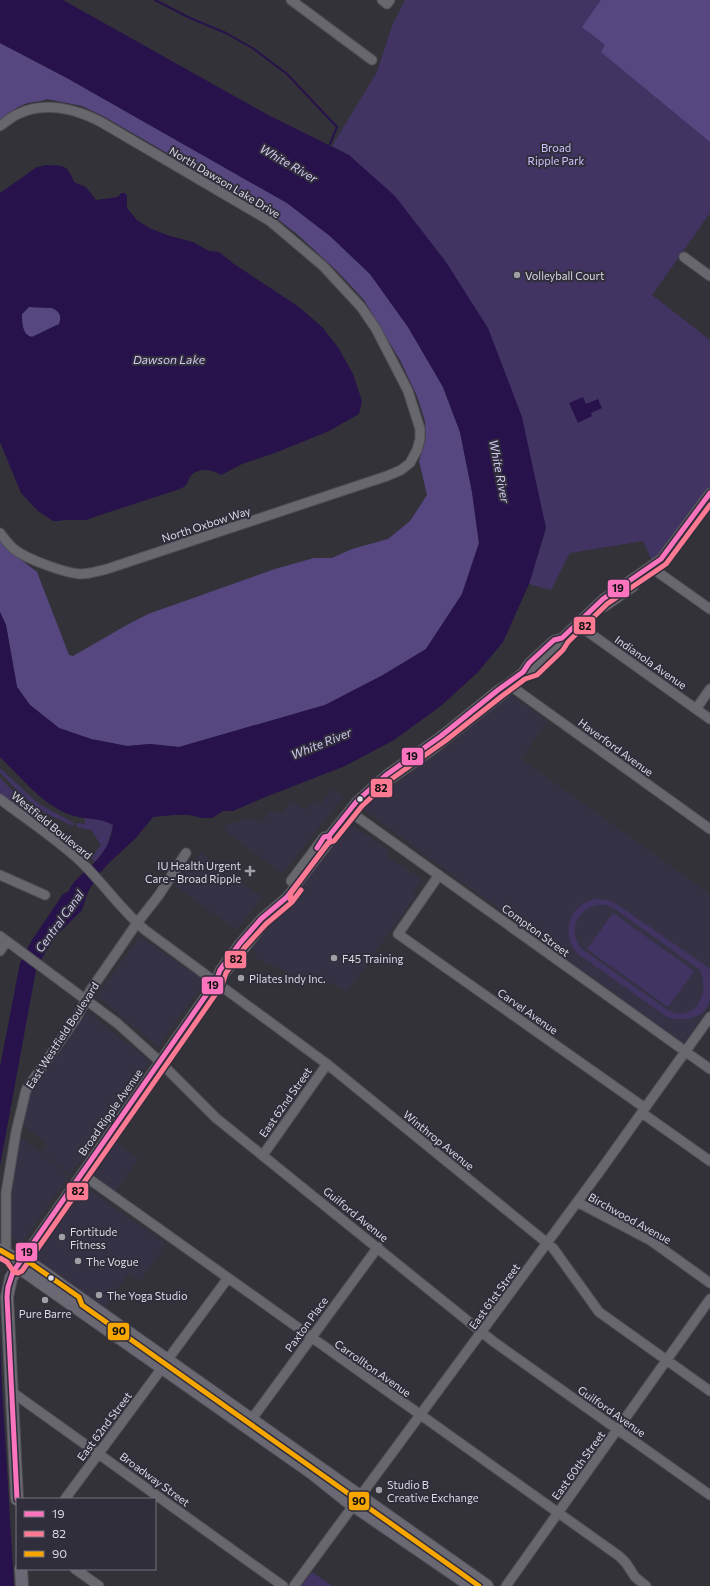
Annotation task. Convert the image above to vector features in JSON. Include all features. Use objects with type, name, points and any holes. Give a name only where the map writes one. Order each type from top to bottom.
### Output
[{"type":"main road","points":[[10,1256],[252,1418],[471,1586]]},
{"type":"main road","name":"East Westfield Boulevard","points":[[10,1256],[7,1297],[17,1498]]},
{"type":"main road","points":[[167,1361],[312,1473],[357,1500],[487,1586]]},
{"type":"main road","points":[[21,1570],[22,1586]]},
{"type":"street","points":[[291,0],[372,60]]},
{"type":"street","name":"North Dawson Lake Drive","points":[[0,126],[18,114],[42,107],[59,108],[84,113],[270,221],[323,266],[361,307],[376,329],[408,391],[419,424],[420,439],[417,450]]},
{"type":"street","points":[[684,257],[710,276]]},
{"type":"street","name":"North Oxbow Way","points":[[0,533],[14,549],[23,554],[58,569],[78,574],[89,573],[107,569],[386,476],[400,470],[410,463],[417,450]]},
{"type":"street","name":"Broad Ripple Avenue","points":[[10,1256],[82,1174],[216,981],[220,970],[260,919],[286,896],[330,841],[329,836],[360,798],[386,775],[441,736],[523,672],[529,663],[557,638],[562,638],[606,597],[661,560],[709,497]]},
{"type":"street","points":[[652,565],[659,574],[710,609]]},
{"type":"street","name":"Indianola Avenue","points":[[577,624],[710,719]]},
{"type":"street","name":"Haverford Avenue","points":[[508,684],[710,829]]},
{"type":"street","points":[[696,709],[710,689]]},
{"type":"street","name":"Westfield Boulevard","points":[[1,801],[74,856],[102,883],[137,923]]},
{"type":"street","name":"Compton Street","points":[[349,811],[710,1069]]},
{"type":"street","name":"East Westfield Boulevard","points":[[10,1256],[5,1217],[7,1186],[16,1132],[26,1090],[77,1017],[90,991],[137,923],[160,895],[186,853]]},
{"type":"street","name":"Carvel Avenue","points":[[439,875],[398,934],[643,1110],[710,1161]]},
{"type":"street","points":[[1,877],[45,895]]},
{"type":"street","name":"Winthrop Avenue","points":[[137,923],[256,1010],[263,1018],[327,1064],[547,1243],[553,1248],[599,1312],[710,1391]]},
{"type":"street","points":[[0,951],[4,939]]},
{"type":"street","name":"Guilford Avenue","points":[[4,939],[117,1023],[160,1062],[216,1118],[482,1332],[710,1495]]},
{"type":"street","name":"East 61st Street","points":[[294,1586],[482,1332],[710,1017]]},
{"type":"street","name":"East 62nd Street","points":[[263,1155],[327,1064]]},
{"type":"street","name":"Carrollton Avenue","points":[[82,1174],[420,1416],[622,1558],[635,1577],[646,1586]]},
{"type":"street","name":"Birchwood Avenue","points":[[577,1202],[650,1240],[710,1283]]},
{"type":"street","name":"Paxton Place","points":[[252,1418],[378,1247]]},
{"type":"street","name":"East 62nd Street","points":[[66,1498],[228,1278]]},
{"type":"street","name":"East 60th Street","points":[[506,1586],[710,1299]]},
{"type":"street","name":"Broadway Street","points":[[12,1392],[283,1586]]},
{"type":"street","points":[[76,1570],[99,1586]]},
{"type":"shaded area","points":[[601,0],[710,0],[710,142],[601,52],[605,45],[582,27]]},
{"type":"shaded area","points":[[0,43],[67,78],[287,203],[330,236],[370,274],[408,327],[443,387],[460,432],[472,492],[479,543],[462,594],[426,649],[383,675],[325,705],[179,747],[150,744],[127,746],[91,739],[59,728],[30,705],[17,687],[6,625],[0,612],[0,539],[11,552],[37,572],[69,655],[73,656],[148,614],[275,569],[314,558],[332,558],[352,549],[388,539],[410,521],[427,495],[419,461],[426,439],[425,421],[417,396],[400,360],[364,300],[337,271],[297,234],[266,210],[103,116],[82,106],[47,99],[21,106],[0,120]]},
{"type":"shaded area","points":[[29,307],[53,308],[60,314],[59,324],[32,337],[29,336],[23,328],[22,314]]},
{"type":"shaded area","points":[[510,694],[547,721],[521,759],[710,894],[710,1006],[683,1044],[364,810],[365,806],[453,743],[461,732]]},
{"type":"shaded area","points":[[332,789],[343,797],[283,874],[231,836],[224,828],[227,824],[250,818],[260,823],[269,811],[282,813],[291,801],[307,810],[314,801],[320,804]]},
{"type":"shaded area","points":[[349,823],[388,850],[389,853],[387,856],[422,879],[413,892],[416,895],[347,992],[310,972],[303,979],[256,958],[253,947]]},
{"type":"shaded area","points":[[201,853],[262,897],[237,930],[176,887]]},
{"type":"shaded area","points":[[140,936],[205,981],[158,1047],[97,996]]},
{"type":"shaded area","points":[[86,1014],[90,1014],[150,1061],[70,1175],[42,1152],[47,1144],[23,1125],[30,1094]]},
{"type":"shaded area","points":[[20,1136],[69,1176],[21,1244],[9,1235],[9,1215]]},
{"type":"shaded area","points":[[112,1139],[139,1159],[113,1195],[86,1175]]},
{"type":"shaded area","points":[[81,1184],[166,1244],[140,1281],[129,1273],[102,1311],[29,1259]]},
{"type":"green space","name":"Broad Ripple Park","points":[[405,0],[710,0],[710,213],[652,295],[710,340],[710,493],[655,567],[643,541],[570,553],[551,590],[529,584],[546,528],[349,155],[332,146],[377,72],[392,26]]},
{"type":"green space","points":[[0,768],[39,804],[74,823],[73,826],[41,811],[23,796],[0,773]]},
{"type":"green space","points":[[0,778],[20,798],[47,820],[47,823],[44,826],[0,795]]},
{"type":"green space","points":[[84,818],[104,820],[113,825],[107,847],[95,862],[92,857],[101,845],[91,830],[76,827],[77,823],[85,824]]},
{"type":"green space","points":[[597,899],[608,900],[618,905],[710,969],[710,1001],[703,1012],[692,1018],[685,1019],[667,1017],[577,953],[569,936],[570,920],[574,912],[580,906]],"holes":[[[607,905],[615,909],[700,970],[703,979],[702,996],[694,1009],[679,1013],[669,1011],[582,949],[575,936],[576,922],[579,916],[590,907]]]},
{"type":"green space","points":[[613,913],[694,971],[668,1007],[587,949]]},
{"type":"green space","points":[[312,1572],[332,1586],[301,1586]]},
{"type":"water","points":[[0,0],[63,0],[270,116],[349,155],[395,196],[446,262],[488,328],[522,417],[546,528],[529,584],[503,642],[478,672],[441,706],[394,740],[345,766],[233,811],[223,811],[212,818],[202,818],[189,815],[153,817],[136,838],[99,874],[88,892],[82,910],[56,936],[36,970],[0,1166],[0,1067],[20,963],[32,940],[63,894],[68,892],[74,882],[102,854],[110,838],[113,825],[108,822],[74,816],[58,809],[32,789],[0,757],[0,612],[6,625],[17,687],[30,705],[59,728],[91,739],[127,746],[150,744],[179,747],[325,705],[383,675],[426,649],[462,594],[479,543],[472,492],[460,432],[443,387],[408,327],[370,274],[330,236],[287,203],[67,78],[0,43]]},
{"type":"water","name":"Dawson Lake","points":[[46,165],[64,167],[69,172],[74,182],[86,187],[96,200],[118,197],[121,193],[125,193],[127,196],[127,208],[137,220],[149,228],[170,236],[193,242],[209,251],[219,252],[234,264],[299,307],[322,327],[338,347],[353,374],[362,401],[359,414],[329,431],[275,453],[242,464],[221,475],[209,470],[201,470],[190,477],[184,487],[86,520],[53,521],[38,511],[21,493],[0,442],[0,193],[37,167]],"holes":[[[29,307],[52,308],[60,314],[59,324],[32,337],[26,334],[23,328],[22,314]]]},
{"type":"water","points":[[583,397],[586,404],[598,399],[602,408],[591,413],[592,416],[578,423],[569,403]]},
{"type":"water","points":[[0,1336],[1,1370],[14,1586],[0,1586]]},
{"type":"waterway","points":[[155,0],[190,18],[226,33],[254,49],[287,74],[337,127],[330,144]]},
{"type":"transit line","name":"19","points":[[317,848],[324,837],[329,836],[357,801],[386,775],[441,736],[523,672],[529,663],[554,640],[562,638],[603,599],[661,559],[710,493]]},
{"type":"transit line","name":"82","points":[[290,899],[291,893],[328,843],[334,841],[362,806],[390,780],[445,741],[502,696],[525,679],[537,675],[607,604],[666,564],[710,505]]},
{"type":"transit line","name":"19","points":[[17,1498],[7,1297],[8,1287],[13,1272],[216,981],[220,970],[240,943],[261,919],[287,897],[330,841],[329,836]]},
{"type":"transit line","name":"82","points":[[0,1258],[7,1262],[14,1272],[18,1273],[22,1271],[222,985],[226,973],[245,947],[266,924],[292,902],[301,890]]},
{"type":"transit line","name":"90","points":[[0,1250],[12,1257],[23,1258],[79,1297],[82,1305],[479,1586]]},
{"type":"place","name":"Volleyball Court","points":[[517,275]]},
{"type":"place","name":"IU Health Urgent Care - Broad Ripple","points":[[250,871]]},
{"type":"place","name":"F45 Training","points":[[334,958]]},
{"type":"place","name":"Pilates Indy Inc.","points":[[241,978]]},
{"type":"place","name":"Fortitude Fitness","points":[[62,1237]]},
{"type":"place","name":"The Vogue","points":[[78,1261]]},
{"type":"place","name":"The Yoga Studio","points":[[99,1295]]},
{"type":"place","name":"Pure Barre","points":[[45,1300]]},
{"type":"place","name":"Studio B Creative Exchange","points":[[379,1490]]},
{"type":"water label","name":"White River","points":[[289,163]]},
{"type":"water label","name":"White River","points":[[500,471]]},
{"type":"water label","name":"White River","points":[[321,743]]},
{"type":"water label","name":"Central Canal","points":[[59,921]]}]
